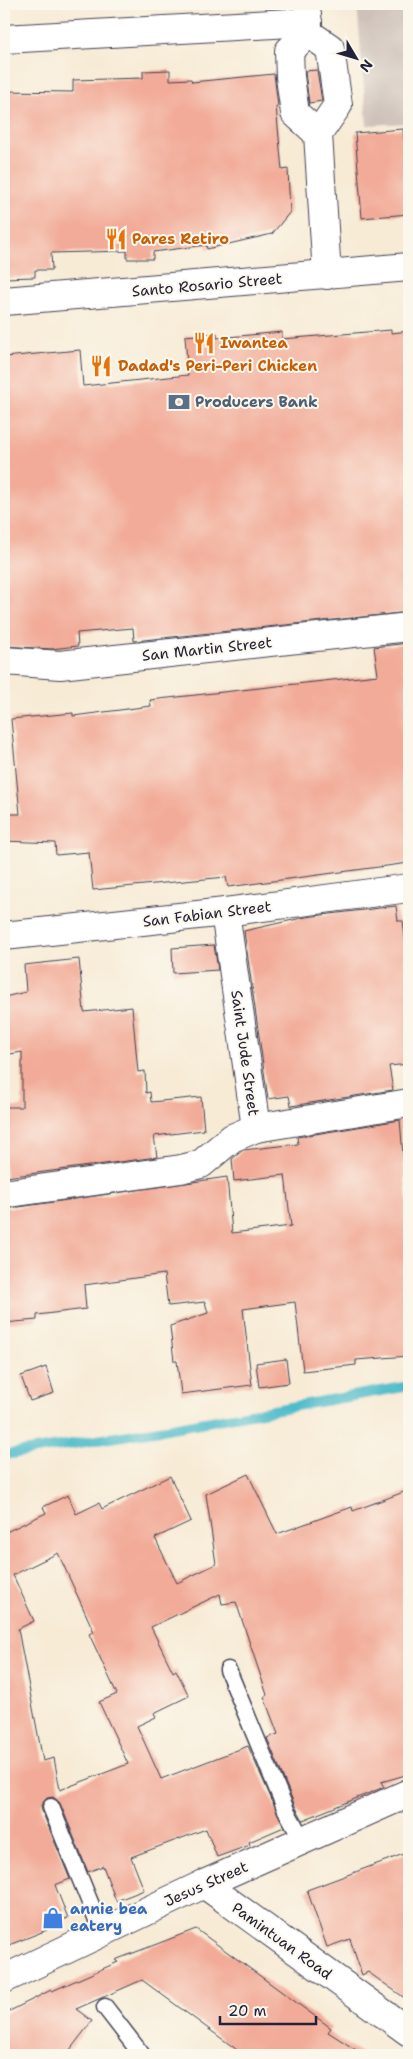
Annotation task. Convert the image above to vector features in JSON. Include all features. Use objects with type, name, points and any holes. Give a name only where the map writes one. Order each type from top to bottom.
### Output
[{"type":"street","points":[[4,39],[307,19]]},
{"type":"street","points":[[307,19],[289,51],[290,77],[295,113],[318,134]]},
{"type":"street","points":[[307,19],[330,48],[338,105],[318,134],[327,275]]},
{"type":"street","name":"Santo Rosario Street","points":[[4,301],[409,267]]},
{"type":"street","name":"San Martin Street","points":[[4,661],[60,665],[409,627]]},
{"type":"street","name":"San Fabian Street","points":[[4,936],[225,912],[409,888]]},
{"type":"street","name":"Saint Jude Street","points":[[225,912],[256,1128],[409,1103]]},
{"type":"street","points":[[4,1192],[188,1168],[201,1164],[232,1138],[256,1128]]},
{"type":"street","name":"Jesus Street","points":[[4,1979],[204,1884],[409,1793]]},
{"type":"street","name":"Pamintuan Road","points":[[204,1884],[409,2032]]},
{"type":"lane","points":[[228,1670],[286,1810],[303,1841]]},
{"type":"lane","points":[[51,1806],[102,1932]]},
{"type":"lane","points":[[105,2007],[142,2055]]},
{"type":"shaded area","points":[[357,4],[409,4],[409,123],[367,125]]},
{"type":"building","points":[[170,70],[170,80],[191,79],[192,82],[274,74],[282,170],[288,169],[290,212],[272,234],[207,249],[206,245],[153,252],[153,259],[127,259],[127,251],[51,253],[52,270],[35,270],[35,277],[4,278],[4,91],[73,92],[73,80],[143,78],[143,71]]},
{"type":"building","points":[[317,70],[322,101],[309,103],[305,71]]},
{"type":"building","points":[[403,129],[406,157],[409,157],[409,214],[362,218],[355,133]]},
{"type":"building","points":[[391,330],[391,333],[409,331],[409,612],[134,641],[133,628],[77,633],[78,646],[51,649],[4,646],[4,357],[80,350],[83,386],[188,375],[185,336],[217,333],[217,338],[282,332],[282,339]]},
{"type":"building","points":[[409,643],[409,863],[228,887],[226,877],[93,890],[89,852],[56,855],[55,843],[4,841],[4,814],[20,814],[11,719],[73,713],[73,716],[151,706],[150,700],[378,675],[374,647]]},
{"type":"building","points":[[396,906],[398,921],[403,921],[409,969],[409,1064],[389,1066],[393,1090],[291,1106],[289,1096],[268,1099],[244,931],[306,917]]},
{"type":"building","points":[[214,945],[218,970],[173,973],[172,948]]},
{"type":"building","points":[[79,959],[84,1012],[132,1007],[138,1072],[145,1071],[146,1093],[150,1092],[151,1102],[201,1097],[204,1130],[154,1136],[157,1157],[6,1177],[4,1161],[4,1107],[22,1107],[22,1052],[4,1055],[4,997],[26,992],[24,965]]},
{"type":"building","points":[[400,1120],[409,1225],[409,1356],[356,1360],[356,1365],[303,1371],[295,1302],[243,1309],[252,1385],[181,1394],[177,1361],[174,1361],[170,1326],[208,1313],[205,1302],[168,1306],[164,1274],[84,1285],[86,1309],[37,1315],[37,1320],[4,1323],[4,1208],[227,1177],[232,1233],[291,1226],[285,1175],[234,1181],[232,1159],[243,1150],[298,1144],[297,1137]]},
{"type":"building","points":[[286,1359],[289,1383],[259,1387],[256,1363]]},
{"type":"building","points":[[46,1367],[54,1393],[30,1401],[21,1376]]},
{"type":"building","points":[[248,1474],[277,1534],[352,1507],[353,1511],[409,1490],[409,1774],[381,1782],[384,1787],[303,1820],[295,1806],[267,1738],[278,1734],[264,1697],[267,1695],[236,1602],[222,1604],[220,1594],[151,1627],[173,1672],[176,1670],[189,1696],[154,1713],[156,1717],[137,1726],[161,1779],[248,1746],[284,1827],[249,1842],[250,1845],[217,1857],[206,1829],[131,1857],[144,1890],[116,1901],[103,1866],[88,1872],[60,1803],[53,1797],[47,1798],[41,1805],[42,1811],[70,1879],[55,1885],[68,1918],[46,1926],[47,1930],[4,1947],[4,1533],[46,1513],[43,1507],[68,1495],[76,1514],[99,1503],[102,1509],[170,1476],[191,1521],[155,1538],[177,1583],[216,1564],[206,1494]],"holes":[[[58,1553],[94,1632],[89,1634],[117,1694],[99,1702],[128,1764],[60,1790],[54,1758],[43,1761],[18,1629],[34,1621],[13,1575]]]},
{"type":"building","points":[[409,1852],[409,2001],[368,1972],[362,1975],[350,1939],[327,1947],[307,1890]]},
{"type":"building","points":[[196,1929],[331,2028],[328,2032],[364,2055],[244,2055],[142,1980],[76,2009],[92,2021],[66,2055],[4,2055],[4,2014],[51,1990],[118,1962],[115,1960]]},
{"type":"waterway","points":[[4,1455],[166,1429],[409,1386]]},
{"type":"place","name":"Pares Retiro","points":[[116,239]]},
{"type":"place","name":"Iwantea","points":[[204,343]]},
{"type":"place","name":"Dadad's Peri-Peri Chicken","points":[[101,366]]},
{"type":"place","name":"Producers Bank","points":[[179,402]]},
{"type":"place","name":"annie bea eatery","points":[[53,1918]]}]
